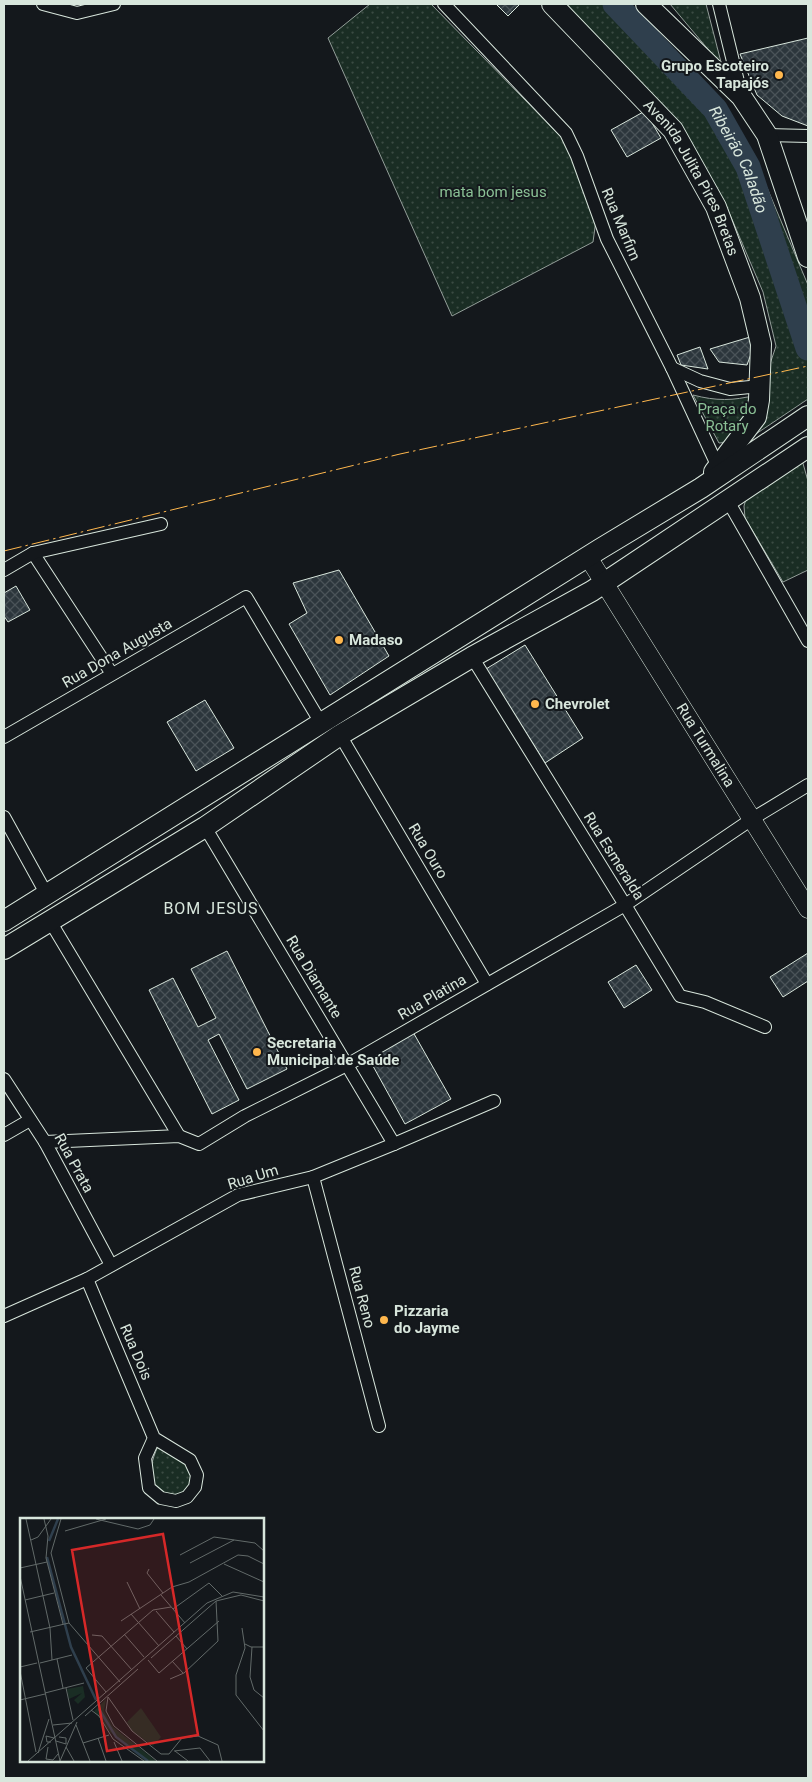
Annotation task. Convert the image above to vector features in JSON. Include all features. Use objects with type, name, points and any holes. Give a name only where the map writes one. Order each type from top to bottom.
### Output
[{"type":"main road","name":"Avenida Julita Pires Bretas","points":[[552,4],[673,130],[716,207],[750,298],[761,344],[760,386],[756,417],[701,488]]},
{"type":"main road","points":[[646,4],[741,96],[767,136],[808,257]]},
{"type":"main road","points":[[4,921],[701,488],[808,416]]},
{"type":"main road","points":[[4,949],[205,827],[340,735],[472,657],[592,591],[728,502],[803,450]]},
{"type":"main road","name":"Rua Turmalina","points":[[588,557],[808,909]]},
{"type":"street","points":[[43,4],[77,13],[114,4]]},
{"type":"street","name":"Rua Marfim","points":[[444,4],[566,133],[577,156],[607,239],[672,368],[718,468]]},
{"type":"street","points":[[719,4],[741,96]]},
{"type":"street","points":[[767,136],[808,136]]},
{"type":"street","points":[[672,368],[700,382],[730,390],[760,386]]},
{"type":"street","points":[[718,468],[738,462]]},
{"type":"street","points":[[728,502],[808,641]]},
{"type":"street","points":[[4,570],[33,553],[161,524]]},
{"type":"street","points":[[33,553],[112,674]]},
{"type":"street","name":"Rua Dona Augusta","points":[[4,737],[246,597],[321,723]]},
{"type":"street","name":"Rua Esmeralda","points":[[472,657],[680,996],[705,1002],[765,1027]]},
{"type":"street","name":"Rua Ouro","points":[[340,735],[487,984]]},
{"type":"street","name":"Rua Platina","points":[[45,1142],[179,1136],[199,1144],[245,1116],[347,1065],[625,904],[752,819],[808,785]]},
{"type":"street","points":[[4,817],[47,895]]},
{"type":"street","name":"Rua Diamante","points":[[205,827],[394,1144]]},
{"type":"street","points":[[50,921],[179,1136]]},
{"type":"street","name":"Rua Prata","points":[[4,1078],[45,1142],[111,1266]]},
{"type":"street","name":"Rua Um","points":[[4,1316],[87,1279],[238,1195],[313,1176],[494,1101]]},
{"type":"street","points":[[4,1135],[30,1120]]},
{"type":"street","name":"Rua Reno","points":[[313,1176],[379,1426]]},
{"type":"street","name":"Rua Dois","points":[[87,1279],[154,1438]]},
{"type":"street","points":[[154,1438],[190,1460],[197,1474],[195,1487],[187,1497],[176,1501],[160,1498],[149,1488],[145,1458],[154,1438]]},
{"type":"green space","name":"mata bom jesus","points":[[370,4],[431,4],[569,145],[596,220],[593,242],[452,316],[328,38]]},
{"type":"green space","points":[[560,4],[630,4],[723,108],[757,164],[808,285],[808,399],[738,446],[776,346],[763,292],[725,203],[681,129]]},
{"type":"green space","points":[[670,4],[706,4],[722,66]]},
{"type":"green space","name":"Praça do Rotary","points":[[693,395],[724,400],[756,395],[752,411],[730,442],[719,443]]},
{"type":"green space","points":[[802,460],[808,481],[808,570],[783,582],[745,518],[744,506],[746,499]]},
{"type":"green space","points":[[158,1446],[179,1457],[188,1465],[191,1480],[188,1488],[181,1495],[170,1496],[154,1488],[152,1467]]},
{"type":"building","points":[[496,4],[520,4],[508,16]]},
{"type":"building","name":"Grupo Escoteiro Tapajós","points":[[808,38],[808,126],[782,116],[757,95],[740,54]]},
{"type":"building","points":[[645,111],[661,138],[627,157],[611,130]]},
{"type":"building","points":[[750,337],[751,354],[747,365],[719,362],[710,349]]},
{"type":"building","points":[[700,347],[708,369],[681,365],[677,355]]},
{"type":"building","name":"Madaso","points":[[339,570],[389,656],[330,695],[289,624],[307,613],[293,583]]},
{"type":"building","points":[[16,586],[30,610],[8,622],[4,616],[4,593]]},
{"type":"building","name":"Chevrolet","points":[[525,645],[583,738],[545,763],[486,669]]},
{"type":"building","points":[[205,700],[234,748],[196,771],[167,722]]},
{"type":"building","points":[[227,951],[287,1069],[247,1089],[219,1034],[208,1040],[239,1100],[212,1114],[149,990],[173,978],[198,1027],[216,1018],[191,969]]},
{"type":"building","points":[[808,953],[808,981],[783,997],[770,977]]},
{"type":"building","points":[[636,965],[652,990],[624,1008],[608,982]]},
{"type":"building","points":[[413,1032],[451,1099],[405,1124],[368,1057]]},
{"type":"waterway","name":"Ribeirão Caladão","points":[[615,4],[715,109],[748,167],[808,348]]},
{"type":"power","points":[[4,551],[400,454],[808,366]]},
{"type":"place","name":"Grupo Escoteiro Tapajós","points":[[779,75]]},
{"type":"place","name":"Madaso","points":[[339,640]]},
{"type":"place","name":"Chevrolet","points":[[535,704]]},
{"type":"place","name":"Secretaria Municipal de Saúde","points":[[257,1052]]},
{"type":"place","name":"Pizzaria do Jayme","points":[[384,1320]]},
{"type":"district","name":"BOM JESUS","points":[[211,908]]}]
